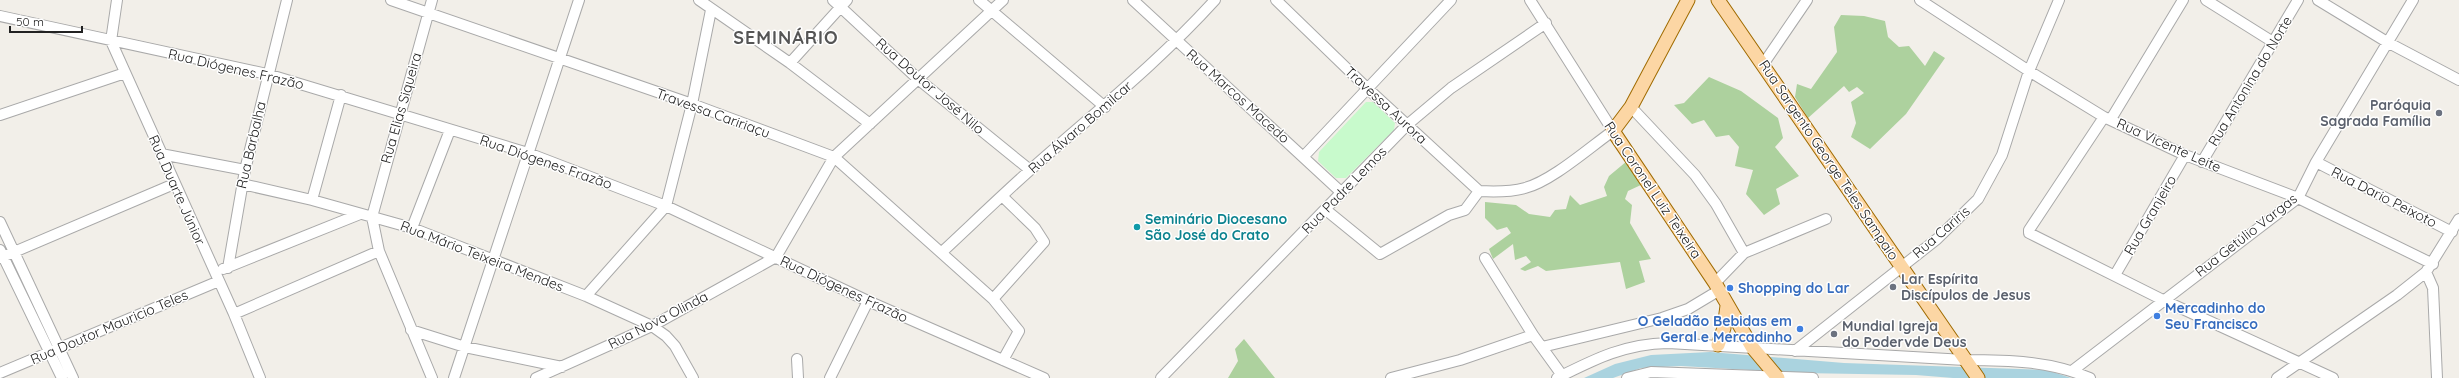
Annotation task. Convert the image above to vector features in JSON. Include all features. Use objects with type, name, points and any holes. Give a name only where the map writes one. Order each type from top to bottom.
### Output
[{"type":"main road","points":[[1613,131],[1631,107],[1688,0]]},
{"type":"main road","name":"Rua Sargento George Teles Sampaio","points":[[1718,0],[1764,63],[1901,267],[1978,378]]},
{"type":"main road","name":"Rua Coronel Luiz Teixeira","points":[[1613,131],[1717,287],[1752,347],[1778,377]]},
{"type":"main road","points":[[1718,345],[1724,328],[1728,306]]},
{"type":"street","points":[[111,41],[117,0]]},
{"type":"street","name":"Rua Barbalha","points":[[228,268],[245,170],[267,74],[287,0]]},
{"type":"street","name":"Travessa Caririaçu","points":[[391,0],[559,60],[692,104],[834,157],[993,299],[1018,329],[1004,360]]},
{"type":"street","name":"Rua Elias Siqueira","points":[[372,217],[399,113],[432,0]]},
{"type":"street","points":[[454,378],[579,0]]},
{"type":"street","points":[[699,0],[711,10],[790,63],[870,124]]},
{"type":"street","points":[[979,0],[1105,107]]},
{"type":"street","points":[[776,257],[834,157],[1003,0]]},
{"type":"street","name":"Rua Marcos Macedo","points":[[1133,0],[1304,156],[1342,193]]},
{"type":"street","name":"Rua Álvaro Bomilcar","points":[[942,252],[1030,170],[1105,107],[1178,41],[1215,0]]},
{"type":"street","name":"Travessa Aurora","points":[[1276,0],[1367,88],[1479,191]]},
{"type":"street","points":[[1304,156],[1451,0]]},
{"type":"street","name":"Rua Coronel Luiz Teixeira","points":[[1530,0],[1546,23],[1613,131]]},
{"type":"street","points":[[1764,63],[1807,0]]},
{"type":"street","name":"Rua Vicente Leite","points":[[1920,0],[2029,71],[2107,118],[2185,155],[2298,198],[2429,268]]},
{"type":"street","name":"Rua Cariris","points":[[1795,351],[1937,239],[1978,199],[2002,155],[2029,71],[2059,0]]},
{"type":"street","points":[[2183,0],[2107,118],[2029,230],[2030,235],[2115,275],[2163,300],[2333,378]]},
{"type":"street","points":[[2206,0],[2273,42]]},
{"type":"street","name":"Rua Antonina do Norte","points":[[2202,162],[2298,0]]},
{"type":"street","points":[[2318,0],[2387,42],[2459,80]]},
{"type":"street","name":"Rua Getúlio Vargas","points":[[2072,370],[2298,198],[2316,162],[2413,0]]},
{"type":"street","points":[[790,63],[841,2]]},
{"type":"street","name":"Rua Doutor José Nilo","points":[[841,2],[918,79],[1030,170]]},
{"type":"street","points":[[586,296],[666,206],[692,104],[711,10]]},
{"type":"street","name":"Rua Diógenes Frazão","points":[[0,16],[267,74],[341,95],[528,153],[666,206],[868,301],[1044,378]]},
{"type":"street","name":"Rua Padre Lemos","points":[[1161,378],[1407,125],[1451,88],[1546,23]]},
{"type":"street","name":"Rua Duarte Júnior","points":[[111,41],[174,184],[234,314],[260,378]]},
{"type":"street","points":[[0,115],[125,74]]},
{"type":"street","points":[[312,200],[341,95]]},
{"type":"street","points":[[1631,107],[1695,175],[1716,204],[1744,254]]},
{"type":"street","points":[[412,228],[450,130]]},
{"type":"street","points":[[1326,210],[1380,254],[1448,215],[1464,210],[1479,191],[1506,191],[1527,188],[1547,178],[1613,131]]},
{"type":"street","points":[[161,154],[245,170]]},
{"type":"street","name":"Rua Granjeiro","points":[[2115,275],[2185,155]]},
{"type":"street","name":"Rua Dario Peixoto","points":[[2316,162],[2452,232]]},
{"type":"street","points":[[62,378],[1,255],[14,252],[174,184]]},
{"type":"street","name":"Rua Mário Teixeira Mendes","points":[[242,184],[312,200],[412,228],[493,261],[586,296],[652,326],[670,340],[693,378]]},
{"type":"street","points":[[993,299],[1040,249],[1044,242],[1042,236],[1002,196]]},
{"type":"street","name":"Rua Doutor Mauricio Teles","points":[[0,373],[50,353],[217,277],[228,268],[360,214]]},
{"type":"street","points":[[372,217],[379,251],[432,378]]},
{"type":"street","points":[[2277,378],[2397,295],[2429,268],[2459,219]]},
{"type":"street","points":[[1542,347],[1662,318],[1688,309],[1717,287],[1744,254],[1826,220]]},
{"type":"street","points":[[0,222],[73,378]]},
{"type":"street","points":[[234,314],[379,251]]},
{"type":"street","name":"Rua Nova Olinda","points":[[536,378],[652,326],[776,257]]},
{"type":"street","points":[[1485,258],[1561,377],[1607,353],[1622,348],[1653,343],[1718,345],[1795,351],[1965,360],[2013,360],[2072,370],[2090,378]]},
{"type":"street","points":[[2429,268],[2433,288],[2437,378]]},
{"type":"street","points":[[834,376],[868,301]]},
{"type":"street","points":[[29,310],[40,307]]},
{"type":"street","points":[[411,330],[465,347],[562,367]]},
{"type":"street","points":[[1391,378],[1460,360],[1533,335]]},
{"type":"street","points":[[797,358],[798,378]]},
{"type":"street","points":[[1627,378],[1651,372],[1813,378]]},
{"type":"green space","points":[[1841,15],[1864,16],[1885,21],[1888,37],[1899,47],[1909,46],[1925,66],[1934,51],[1945,58],[1906,114],[1870,149],[1851,137],[1856,123],[1851,102],[1864,93],[1857,87],[1849,92],[1844,86],[1808,118],[1795,97],[1797,84],[1811,89],[1837,52],[1834,27]]},
{"type":"green space","points":[[1709,77],[1741,91],[1778,118],[1783,138],[1775,147],[1799,176],[1776,189],[1780,204],[1764,215],[1746,194],[1753,170],[1735,166],[1739,147],[1729,135],[1716,137],[1704,120],[1692,124],[1674,105],[1684,103]]},
{"type":"green space","points":[[1366,102],[1373,102],[1395,123],[1394,130],[1346,178],[1336,178],[1318,161],[1319,152]]},
{"type":"green space","points":[[1627,161],[1643,184],[1628,191],[1625,199],[1632,205],[1630,223],[1651,259],[1639,261],[1645,282],[1626,289],[1620,262],[1546,271],[1538,266],[1525,271],[1520,269],[1531,262],[1526,256],[1515,260],[1513,244],[1493,259],[1489,249],[1511,233],[1507,227],[1497,230],[1485,218],[1485,202],[1516,205],[1529,214],[1550,217],[1555,210],[1566,209],[1570,195],[1580,205],[1607,196],[1604,187],[1609,176]]},
{"type":"green space","points":[[1244,339],[1275,378],[1228,378],[1238,361],[1235,349]]},
{"type":"water","points":[[1710,352],[1844,363],[2047,370],[2071,378],[1953,378],[1916,375],[1801,373],[1681,366],[1641,368],[1613,378],[1584,378],[1615,364],[1651,355]]},
{"type":"place","name":"Paróquia Sagrada Família","points":[[2439,113]]},
{"type":"place","name":"Seminário Diocesano São José do Crato","points":[[1137,227]]},
{"type":"place","name":"Lar Espírita Discípulos de Jesus","points":[[1893,287]]},
{"type":"place","name":"Shopping do Lar","points":[[1730,288]]},
{"type":"place","name":"Mercadinho do Seu Francisco","points":[[2157,316]]},
{"type":"place","name":"O Geladão Bebidas em Geral e Mercadinho","points":[[1800,329]]},
{"type":"place","name":"Mundial Igreja do Podervde Deus","points":[[1834,334]]},
{"type":"district","name":"SEMINÁRIO","points":[[786,37]]}]
